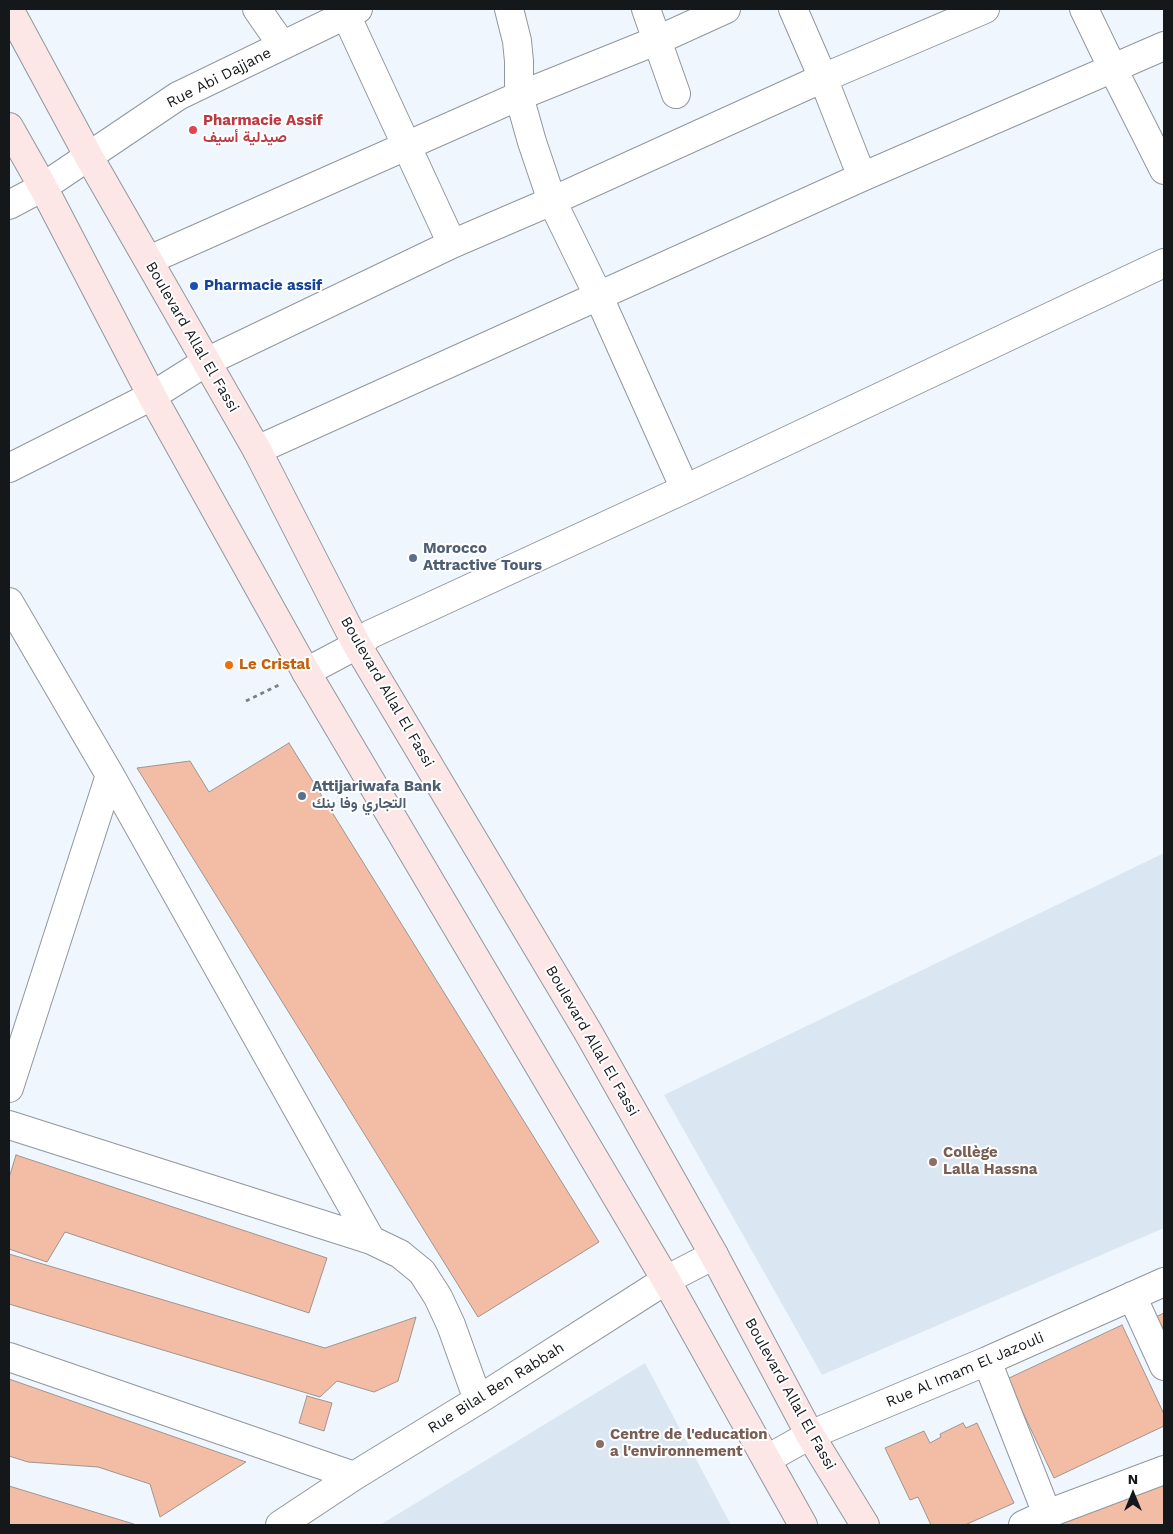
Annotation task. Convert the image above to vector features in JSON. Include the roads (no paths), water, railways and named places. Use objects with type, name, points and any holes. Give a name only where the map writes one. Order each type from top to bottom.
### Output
[{"type":"main road","name":"Boulevard Allal El Fassi","points":[[14,16],[89,157],[257,450],[357,645],[588,1032],[714,1255],[810,1436],[865,1525]]},
{"type":"main road","points":[[9,127],[43,187],[152,396],[306,672],[666,1280],[803,1525]]},
{"type":"street","points":[[257,9],[282,45]]},
{"type":"street","points":[[509,9],[517,41],[519,96],[532,142],[552,200],[598,295],[685,489]]},
{"type":"street","points":[[646,9],[676,94]]},
{"type":"street","points":[[149,260],[519,96],[658,40],[726,9]]},
{"type":"street","points":[[793,9],[823,78],[862,177]]},
{"type":"street","points":[[9,468],[152,396],[206,362],[452,244],[823,78],[985,9]]},
{"type":"street","points":[[1084,9],[1112,69],[1156,136],[1164,170]]},
{"type":"street","points":[[352,12],[407,146],[452,244]]},
{"type":"street","name":"Rue Abi Dajjane","points":[[9,205],[43,187],[178,96],[352,12]]},
{"type":"street","points":[[257,450],[862,177],[1164,46]]},
{"type":"street","points":[[306,672],[357,645],[371,634],[685,489],[1164,263]]},
{"type":"street","points":[[9,602],[110,775],[371,1240]]},
{"type":"street","points":[[9,1088],[110,775]]},
{"type":"street","points":[[9,1125],[371,1240],[400,1254],[422,1272],[438,1297],[451,1325],[478,1400]]},
{"type":"street","name":"Rue Bilal Ben Rabbah","points":[[280,1525],[354,1476],[478,1400],[666,1280],[714,1255]]},
{"type":"street","name":"Rue Al Imam El Jazouli","points":[[767,1460],[810,1436],[987,1361],[1164,1282]]},
{"type":"street","points":[[1132,1296],[1164,1366]]},
{"type":"street","points":[[9,1357],[354,1476]]},
{"type":"street","points":[[987,1361],[1035,1520],[1164,1470]]},
{"type":"place","name":"Pharmacie Assif صيدلية أسيف","points":[[193,130]]},
{"type":"place","name":"Pharmacie assif","points":[[194,286]]},
{"type":"place","name":"Morocco Attractive Tours","points":[[413,558]]},
{"type":"place","name":"Le Cristal","points":[[229,665]]},
{"type":"place","name":"Attijariwafa Bank التجاري وفا بنك","points":[[302,796]]},
{"type":"place","name":"Collège Lalla Hassna","points":[[933,1162]]},
{"type":"place","name":"Centre de l'education a l'environnement","points":[[600,1444]]}]
